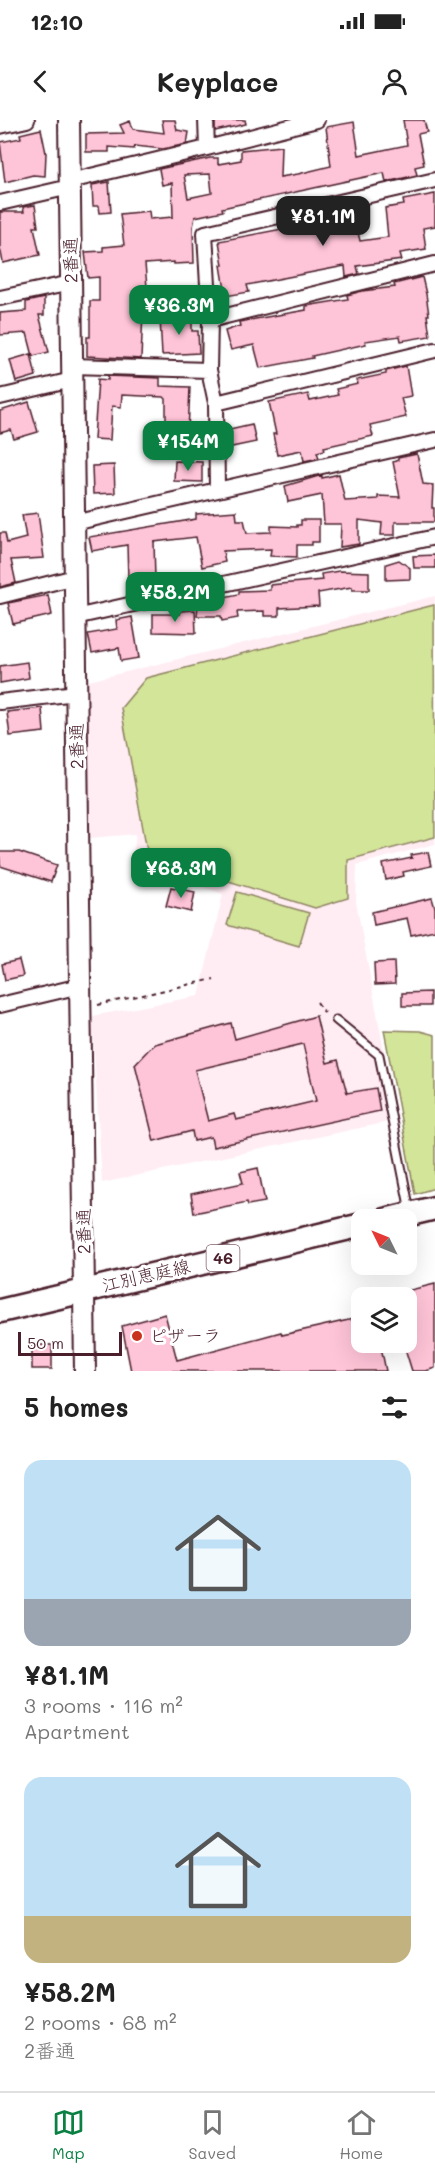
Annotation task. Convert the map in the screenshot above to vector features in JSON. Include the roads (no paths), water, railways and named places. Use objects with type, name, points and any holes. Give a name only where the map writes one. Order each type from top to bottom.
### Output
[{"type":"main road","points":[[417,1212],[435,1208]]},
{"type":"main road","name":"江別恵庭線","points":[[0,1311],[351,1228]]},
{"type":"street","points":[[0,126],[27,120]]},
{"type":"street","name":"2番通","points":[[69,120],[85,1371]]},
{"type":"street","points":[[206,120],[207,148]]},
{"type":"street","points":[[0,203],[317,120]]},
{"type":"street","points":[[217,490],[216,403],[209,370],[210,320],[205,233],[435,180]]},
{"type":"street","points":[[210,320],[435,264]]},
{"type":"street","points":[[0,298],[71,283]]},
{"type":"street","points":[[216,403],[435,350]]},
{"type":"street","points":[[0,397],[72,373],[209,370]]},
{"type":"street","points":[[74,523],[435,440]]},
{"type":"street","points":[[75,617],[435,537]]},
{"type":"street","points":[[0,596],[75,577]]},
{"type":"street","points":[[0,702],[76,693]]},
{"type":"street","points":[[0,1005],[80,986]]},
{"type":"lane","points":[[336,1020],[379,1055],[410,1209]]},
{"type":"place","name":"ピザーラ","points":[[137,1336]]}]
